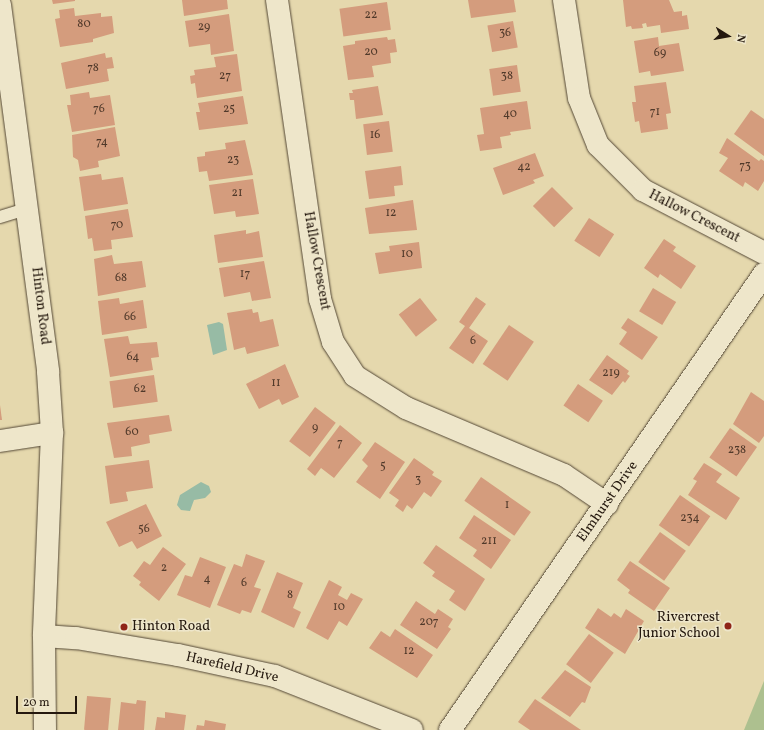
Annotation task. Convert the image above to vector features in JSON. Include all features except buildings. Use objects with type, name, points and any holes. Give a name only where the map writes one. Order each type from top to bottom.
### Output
[{"type":"street","name":"Hallow Crescent","points":[[277,0],[320,299],[333,342],[355,376],[406,408],[564,475],[607,504]]},
{"type":"street","name":"Hallow Crescent","points":[[564,0],[579,98],[598,145],[642,190],[764,253]]},
{"type":"street","name":"Hinton Road","points":[[0,5],[48,372],[52,433],[44,636],[43,730]]},
{"type":"street","name":"Elmhurst Drive","points":[[450,730],[764,274]]},
{"type":"street","points":[[0,441],[52,433]]},
{"type":"street","name":"Harefield Drive","points":[[44,636],[76,638],[178,655],[275,676],[412,730]]},
{"type":"lane","points":[[0,217],[27,209]]},
{"type":"shaded area","points":[[219,322],[223,324],[227,350],[213,355],[207,325]]},
{"type":"shaded area","points":[[201,482],[209,486],[211,492],[205,498],[194,500],[190,511],[181,510],[177,505],[180,495]]},
{"type":"shaded area","points":[[764,681],[764,730],[744,730]]},
{"type":"place","name":"Rivercrest Junior School","points":[[728,626]]},
{"type":"place","name":"Hinton Road","points":[[124,627]]}]
